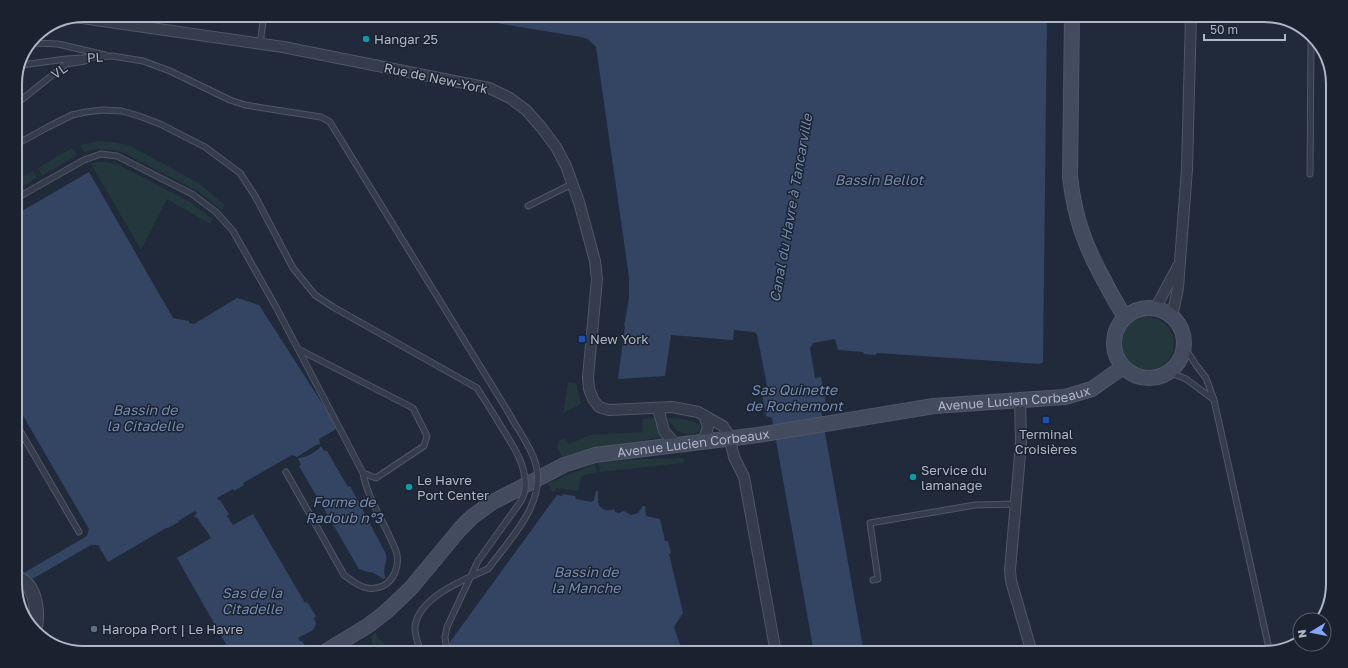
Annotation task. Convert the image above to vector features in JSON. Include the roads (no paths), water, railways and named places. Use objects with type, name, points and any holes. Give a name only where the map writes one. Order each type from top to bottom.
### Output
[{"type":"main road","points":[[1072,22],[1070,177],[1072,194],[1078,222],[1090,255],[1125,317]]},
{"type":"main road","points":[[1140,309],[1155,309],[1172,317],[1181,330],[1184,338],[1184,346],[1179,361],[1169,372],[1160,377],[1140,377],[1131,374],[1123,368],[1117,358],[1114,347],[1114,336],[1118,326],[1125,317],[1140,309]]},
{"type":"main road","name":"Avenue Lucien Corbeaux","points":[[336,646],[369,625],[387,611],[411,588],[460,529],[491,503],[545,474],[573,462],[595,455],[731,439],[934,406],[1065,397],[1092,389],[1123,368]]},
{"type":"street","name":"Rue de New-York","points":[[109,22],[283,47],[489,88],[510,98],[526,110],[556,147],[566,166],[579,202],[597,278],[588,377],[589,389],[593,399],[599,407],[609,410],[672,407],[698,412],[723,426],[731,439]]},
{"type":"street","points":[[1172,317],[1178,288],[1187,169],[1191,22]]},
{"type":"street","points":[[1155,309],[1180,262]]},
{"type":"street","points":[[1020,400],[1021,443],[1010,570],[1030,646]]},
{"type":"street","points":[[658,408],[664,431],[676,445]]},
{"type":"street","points":[[703,442],[708,427],[704,415]]},
{"type":"street","points":[[731,439],[734,457],[744,477],[775,646]]},
{"type":"street","points":[[22,581],[30,587],[35,603],[36,624]]},
{"type":"lane","points":[[260,44],[263,22]]},
{"type":"lane","name":"PL","points":[[37,43],[58,44],[112,56]]},
{"type":"lane","points":[[1310,174],[1311,43]]},
{"type":"lane","points":[[112,56],[143,61],[170,70],[230,100],[245,105],[321,116],[330,122],[507,410],[533,456],[537,471],[538,486],[536,498],[527,515],[488,569],[442,592],[426,604],[418,616],[415,627],[419,646]]},
{"type":"lane","name":"PL","points":[[25,65],[66,59],[112,56]]},
{"type":"lane","name":"VL","points":[[22,99],[66,64],[112,56]]},
{"type":"lane","points":[[22,141],[72,116],[86,112],[103,110],[122,111],[139,116],[160,124],[205,147],[240,173],[255,196],[293,268],[315,295],[333,307],[477,388],[520,459],[525,477],[525,490],[521,501],[478,561],[446,627],[445,646]]},
{"type":"lane","points":[[22,195],[84,160],[101,154],[117,156],[192,194],[216,212],[233,231],[300,350],[363,473],[365,486],[397,554],[397,567],[393,577],[387,584],[377,588],[368,588],[358,585],[344,575],[286,472]]},
{"type":"lane","points":[[528,206],[572,184]]},
{"type":"lane","points":[[1184,346],[1206,378],[1214,400],[1268,646]]},
{"type":"lane","points":[[300,350],[412,408],[427,436],[424,446],[376,478],[363,473]]},
{"type":"lane","points":[[1169,372],[1186,379],[1214,400]]},
{"type":"lane","points":[[22,434],[79,532]]},
{"type":"lane","points":[[873,580],[878,579],[870,523],[975,505],[1016,504]]},
{"type":"water","name":"Bassin Bellot","points":[[490,22],[1047,22],[1043,362],[1040,364],[877,353],[876,355],[864,354],[863,352],[838,350],[835,339],[813,343],[810,348],[815,378],[821,377],[826,404],[821,410],[863,646],[813,646],[772,418],[766,416],[761,388],[767,386],[757,334],[754,332],[734,330],[733,340],[671,335],[665,376],[618,379],[624,326],[629,299],[629,277],[596,47],[588,39]]},
{"type":"water","name":"Bassin de la Citadelle","points":[[89,172],[173,318],[189,321],[189,323],[194,324],[237,298],[259,305],[338,428],[319,439],[320,444],[297,457],[292,455],[243,483],[244,485],[234,491],[233,489],[217,498],[229,514],[227,516],[233,525],[253,514],[305,603],[307,602],[316,616],[314,618],[316,624],[313,630],[298,638],[305,646],[227,646],[177,558],[211,538],[197,517],[195,518],[194,516],[197,513],[195,511],[178,521],[179,522],[108,562],[98,545],[91,545],[22,585],[22,574],[87,536],[89,529],[22,414],[22,211]]},
{"type":"water","name":"Forme de Radoub n°3","points":[[321,446],[324,451],[327,451],[348,487],[350,486],[386,554],[384,572],[386,578],[383,579],[374,573],[359,569],[299,466],[301,465],[298,458],[311,454]]},
{"type":"water","name":"Bassin de la Manche","points":[[596,491],[598,491],[598,502],[600,507],[604,510],[614,509],[615,512],[619,513],[624,511],[631,515],[638,513],[643,506],[645,506],[646,516],[660,519],[665,541],[668,541],[671,553],[669,554],[683,613],[674,627],[681,646],[446,646],[557,495],[562,496],[563,494],[575,496],[576,499],[592,502]]},
{"type":"place","name":"Hangar 25","points":[[366,39]]},
{"type":"place","name":"New York","points":[[582,339]]},
{"type":"place","name":"Terminal Croisières","points":[[1046,420]]},
{"type":"place","name":"Service du lamanage","points":[[913,477]]},
{"type":"place","name":"Le Havre Port Center","points":[[409,487]]},
{"type":"place","name":"Haropa Port | Le Havre","points":[[94,629]]},
{"type":"water label","name":"Canal du Havre à Tancarville","points":[[791,208]]},
{"type":"water label","name":"Sas Quinette de Rochemont","points":[[794,398]]},
{"type":"water label","name":"Sas de la Citadelle","points":[[252,602]]}]
